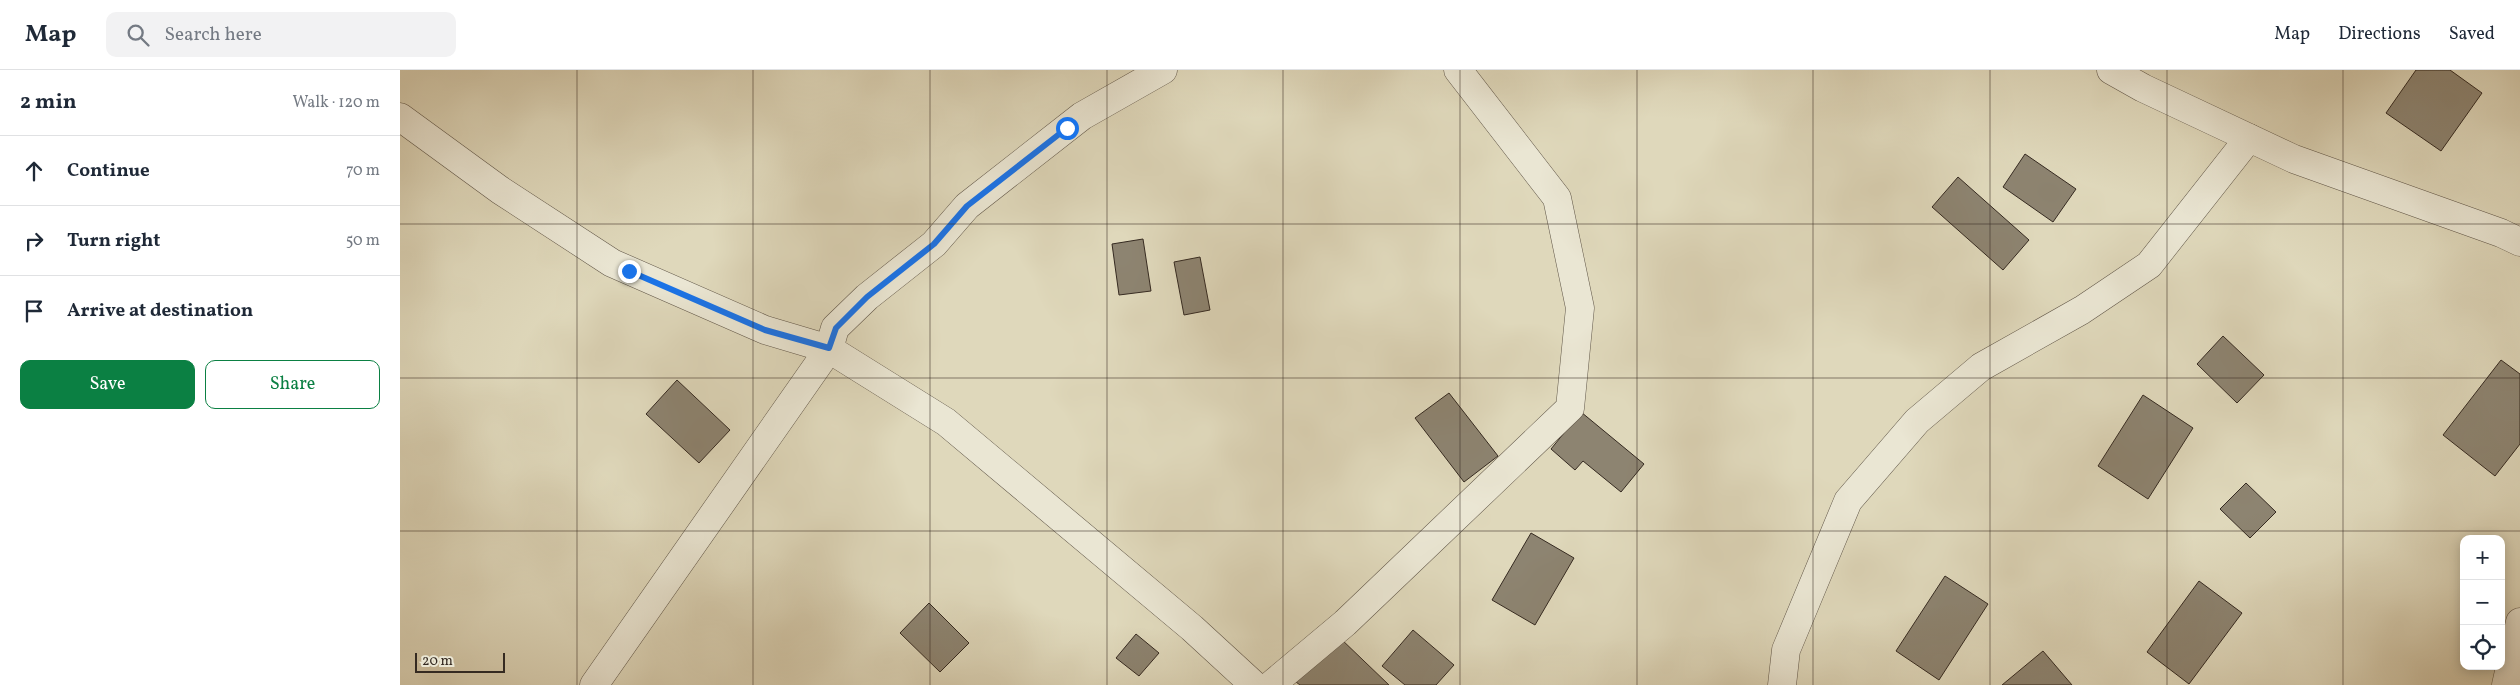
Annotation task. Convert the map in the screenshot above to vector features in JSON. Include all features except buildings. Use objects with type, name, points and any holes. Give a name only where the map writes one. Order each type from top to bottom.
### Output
[{"type":"street","points":[[594,685],[829,348],[836,328],[867,297],[934,244],[967,206],[1082,116],[1163,70]]},
{"type":"street","points":[[1271,685],[1344,623],[1570,408],[1580,308],[1557,198],[1458,70]]},
{"type":"street","points":[[2111,70],[2143,88],[2294,159],[2501,233],[2520,242]]},
{"type":"street","points":[[400,118],[500,190],[612,264],[765,330],[829,348],[946,422],[1192,628],[1254,685]]},
{"type":"street","points":[[1782,685],[1786,650],[1848,501],[1916,421],[1982,367],[2082,310],[2149,265],[2249,138]]},
{"type":"street","points":[[2506,685],[2520,622]]},
{"type":"route","points":[[629,271],[765,330],[829,348],[836,328],[867,297],[934,244],[967,206],[1067,128]]}]
